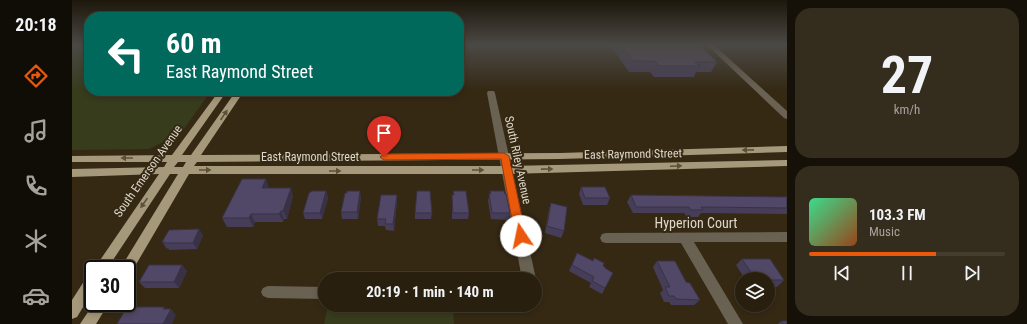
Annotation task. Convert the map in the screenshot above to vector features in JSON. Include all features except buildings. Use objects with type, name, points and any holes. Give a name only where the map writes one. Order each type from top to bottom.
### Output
[{"type":"main road","name":"South Emerson Avenue","points":[[106,260],[166,171],[219,96]]},
{"type":"main road","points":[[131,260],[186,170],[237,96]]},
{"type":"main road","name":"East Raymond Street","points":[[72,159],[610,155],[787,149]]},
{"type":"main road","name":"East Raymond Street","points":[[72,173],[186,170],[508,170],[787,163]]},
{"type":"main road","points":[[72,312],[84,293]]},
{"type":"main road","points":[[87,324],[96,312]]},
{"type":"street","points":[[726,60],[787,116]]},
{"type":"street","name":"South Riley Avenue","points":[[491,93],[508,170],[528,272]]},
{"type":"street","name":"Hyperion Court","points":[[606,238],[787,237]]},
{"type":"street","points":[[686,238],[736,324]]},
{"type":"street","points":[[268,292],[318,292]]},
{"type":"green space","points":[[72,60],[84,60],[84,96],[207,96],[181,133],[149,149],[72,150]]},
{"type":"green space","points":[[327,312],[453,312],[454,324],[324,324]]},
{"type":"route","points":[[384,157],[504,156],[521,236]]}]
